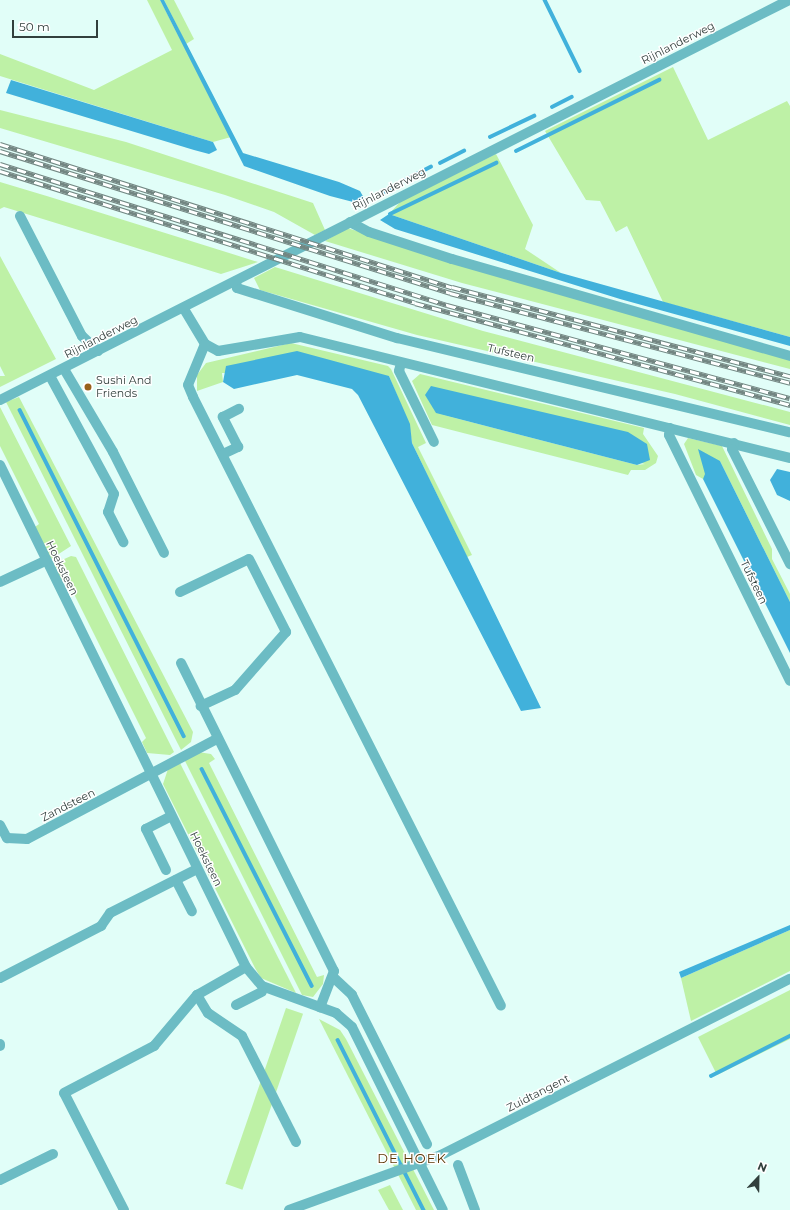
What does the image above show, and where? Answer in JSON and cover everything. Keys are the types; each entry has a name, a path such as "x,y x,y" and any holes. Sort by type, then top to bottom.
{"street":[{"name":"Rijnlanderweg","path":"0,400 184,309 236,280 789,0"},
{"path":"20,216 82,336 98,351"},
{"path":"350,222 369,232 460,262 790,356"},
{"name":"Tufsteen","path":"236,280 237,288 397,338 790,432"},
{"path":"184,309 205,344 218,351 300,337 790,458"},
{"path":"205,344 188,385 501,1006"},
{"path":"401,363 399,371 434,442"},
{"path":"64,369 113,452 164,553"},
{"path":"50,376 114,494 108,512 123,542"},
{"path":"223,454 238,447 223,417 239,409"},
{"name":"Tufsteen","path":"670,428 669,435 790,681"},
{"path":"734,443 732,449 790,564"},
{"name":"Hoeksteen","path":"0,465 45,561 246,967 262,986 336,1013 352,1027 443,1210"},
{"path":"180,592 248,559 286,632 235,690 201,706"},
{"path":"0,582 45,561"},
{"path":"181,663 217,739 334,971 333,977 320,1007"},
{"path":"152,776 168,762 217,739"},
{"name":"Zandsteen","path":"0,825 7,838 27,839 152,776"},
{"path":"166,870 146,829 171,816"},
{"path":"0,978 101,926 110,913 197,869"},
{"path":"176,880 192,911"},
{"path":"124,1210 64,1093 154,1046 198,995 246,967"},
{"path":"333,977 352,995 427,1144"},
{"name":"Zuidtangent","path":"289,1210 441,1155 790,979"},
{"path":"236,1006 262,992"},
{"path":"198,995 208,1014 242,1036 296,1142"},
{"path":"0,1180 53,1154"},
{"path":"458,1165 475,1210"}],"green space":[{"path":"147,0 160,0 231,137 213,142 0,76 0,54 94,90 172,50"},
{"path":"164,0 174,0 194,39 186,44"},
{"path":"673,67 708,140 787,101 790,106 790,337 663,302 627,226 616,232 600,201 586,200 545,131"},
{"path":"0,110 126,142 313,203 325,230 315,235 274,212 225,195 0,128"},
{"path":"496,154 533,225 525,249 561,273 389,214 401,201"},
{"path":"0,182 258,262 221,274 4,207 0,209"},
{"path":"347,228 790,360 790,369 462,283 325,241"},
{"path":"0,256 56,359 0,387 0,376 5,376 0,366"},
{"path":"275,267 483,331 790,412 790,425 675,394 417,335 260,290 254,278"},
{"path":"291,343 388,366 391,369 426,443 418,447 472,555 467,557 412,443 409,424 389,376 222,373 223,382 197,391 197,375 206,363"},
{"path":"420,374 644,428 643,434 658,456 656,463 645,470 631,470 628,475 432,425 412,381","holes":["436,413 645,464 637,465"]},
{"path":"19,397 193,732 191,742 181,750 6,402"},
{"path":"0,407 71,546 51,559 35,527 39,524 0,446"},
{"path":"688,438 722,446 772,549 772,559 790,594 790,602 720,461 703,479 696,475 684,444"},
{"path":"71,556 76,557 174,752 170,755 147,753 142,742 146,738 66,578 61,580 53,564"},
{"path":"198,752 211,754 215,759 209,763 317,977 324,975 323,984 313,997 302,995 184,759"},
{"path":"180,763 296,993 261,978 255,968 163,784 168,769"},
{"path":"790,930 790,971 691,1021 681,978"},
{"path":"790,990 790,1039 717,1075 698,1037"},
{"path":"286,1008 303,1014 242,1190 225,1184"},
{"path":"319,1019 340,1030 346,1039 434,1210 416,1210"},
{"path":"390,1185 403,1210 389,1210 378,1190"}],"water":[{"path":"160,0 164,0 243,153 339,182 360,191 364,198 357,203 330,196 244,166"},
{"path":"11,80 213,142 217,150 209,154 194,150 6,93"},
{"path":"389,214 561,273 790,337 790,346 620,299 395,229 380,220"},
{"path":"297,351 389,376 410,424 412,443 541,708 521,711 358,395 352,389 297,375 234,389 223,382 226,366"},
{"path":"431,386 628,432 647,444 650,460 637,465 436,413 425,395"},
{"path":"698,449 720,461 790,602 790,653 703,479 705,474"},
{"path":"777,469 790,472 790,501 777,495 770,480"},
{"path":"790,925 790,930 681,978 679,972"}],"waterway":[{"path":"545,0 580,71"},
{"path":"516,151 659,80"},
{"path":"552,107 572,97"},
{"path":"490,137 534,116"},
{"path":"440,163 464,151"},
{"path":"390,214 496,163"},
{"path":"405,180 431,167"},
{"path":"379,195 390,189"},
{"path":"20,410 184,736"},
{"path":"202,769 312,986"},
{"path":"711,1076 790,1036"},
{"path":"338,1040 424,1210"}],"railway":[{"path":"0,144 452,287 790,376"},
{"path":"0,151 450,293 790,383"},
{"path":"0,164 447,305 790,398"},
{"path":"0,171 415,303 790,405"}],"place":[{"name":"Sushi And Friends","path":"88,387"}],"district":[{"name":"DE HOEK","path":"412,1158"}]}
